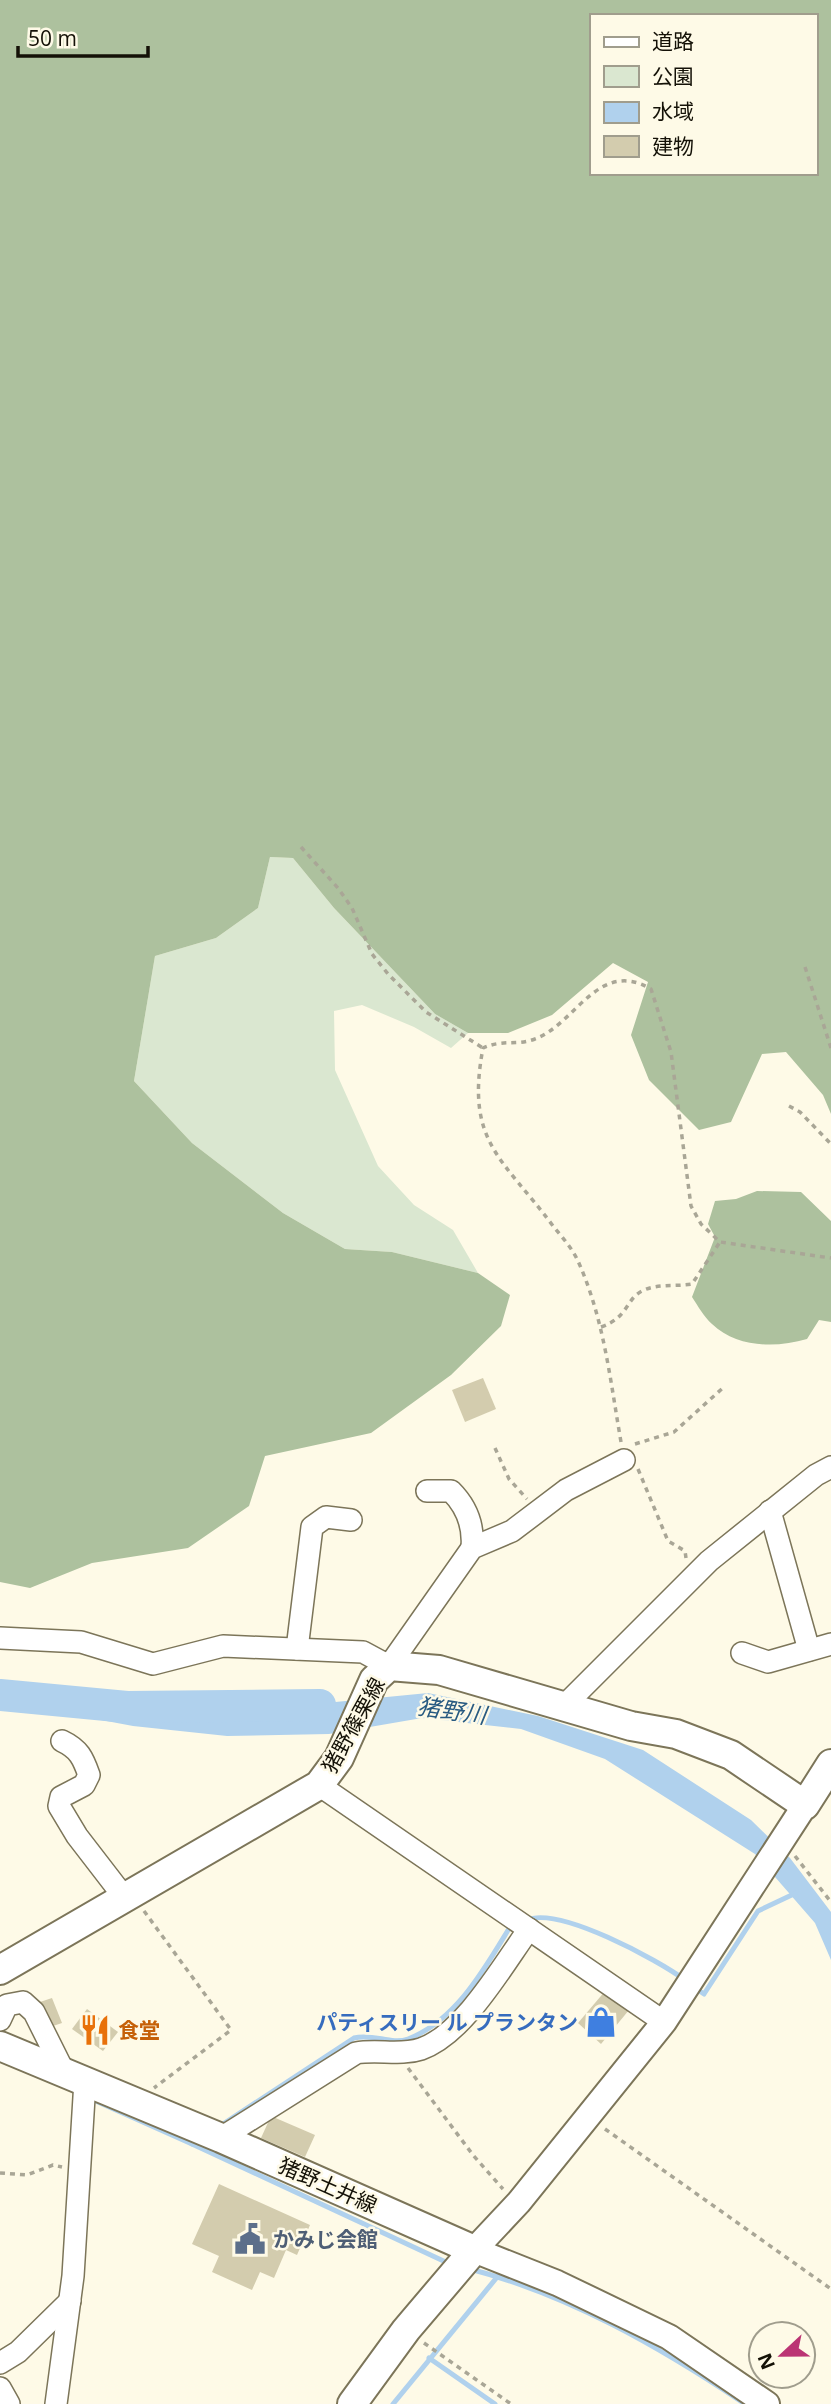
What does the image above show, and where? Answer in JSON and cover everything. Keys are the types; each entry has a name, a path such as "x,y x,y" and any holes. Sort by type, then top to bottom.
{"main road":[{"name":"猪野篠栗線","path":"0,1970 319,1785 339,1758 382,1673 439,1670 631,1726 676,1734 731,1755 805,1805"},
{"path":"805,1805 831,1764"},
{"name":"猪野土井線","path":"1,2042 74,2077 221,2138 474,2250"},
{"path":"352,2404 406,2330 474,2250"}],"street":[{"path":"0,1638 81,1642 153,1664 223,1646 363,1652 382,1673 472,1548 512,1531 566,1490 624,1460"},
{"path":"564,1706 688,1581 770,1511 816,1475 831,1467"},
{"path":"427,1491 451,1491 462,1502 473,1534 472,1548"},
{"path":"770,1511 809,1650"},
{"path":"297,1649 312,1527 326,1517 351,1520"},
{"path":"742,1653 768,1661 831,1644"},
{"path":"62,1741 75,1747 83,1758 89,1775 84,1785 61,1797 59,1806 77,1836 127,1895"},
{"path":"319,1785 664,2022"},
{"path":"767,2404 669,2337 557,2283 474,2250 519,2203 664,2022 805,1805"},
{"path":"221,2138 356,2053 422,2049 470,2010 529,1929"},
{"path":"0,2020 7,2005 23,2002 34,2012 74,2077 78,2171 69,2301 56,2404"},
{"path":"0,2363 18,2352 69,2301"},
{"path":"0,2388 9,2404"}],"path":[{"path":"301,847 352,908 372,954 388,974 426,1012 483,1048"},
{"path":"805,967 831,1048"},
{"path":"483,1048 498,1041 517,1043 538,1038 589,994 611,984 638,981 651,989 671,1052 691,1206 701,1224 720,1242 831,1258"},
{"path":"483,1048 477,1102 489,1143 511,1177 576,1257 598,1309 624,1460 639,1470 668,1541 685,1551 688,1581"},
{"path":"789,1106 800,1112 831,1144"},
{"path":"601,1327 624,1315 639,1292 657,1285 692,1284 720,1242"},
{"path":"624,1460 631,1446 674,1432 725,1386"},
{"path":"495,1448 509,1479 538,1511"},
{"path":"782,1840 831,1902"},
{"path":"127,1895 231,2030 135,2102"},
{"path":"399,2052 402,2060 472,2155 519,2203"},
{"path":"589,2118 831,2289"},
{"path":"0,2173 27,2175 53,2165 78,2171"},
{"path":"406,2330 510,2404"}],"green space":[{"path":"0,0 831,0 831,1114 823,1095 786,1052 762,1054 731,1122 699,1130 649,1080 631,1035 648,982 613,963 552,1015 508,1033 468,1033 435,1014 334,908 293,858 270,857 258,908 216,938 155,956 134,1081 192,1143 283,1213 345,1249 392,1252 478,1273 510,1295 501,1326 451,1375 371,1433 265,1456 249,1506 188,1548 92,1563 30,1588 0,1582"},
{"path":"270,857 293,858 334,908 435,1014 468,1033 451,1048 414,1027 362,1005 334,1011 335,1070 378,1166 414,1205 453,1230 478,1273 392,1252 345,1249 283,1213 192,1143 134,1081 155,956 216,938 258,908"},
{"path":"757,1191 801,1192 831,1221 831,1322 819,1320 807,1339 770,1345 733,1338 709,1321 692,1297 715,1237 708,1224 715,1201 736,1199"}],"water":[{"path":"0,1680 127,1707 284,1707 428,1693 538,1716 643,1750 751,1820 790,1858 831,1912 831,1960 815,1923 755,1854 605,1759 521,1729 422,1718 329,1734 227,1736 133,1726 0,1701"}],"building":[{"path":"483,1378 496,1409 465,1422 452,1390"},
{"path":"606,1990 629,2010 601,2044 578,2023"},
{"path":"52,1998 62,2023 47,2028 37,2003"},
{"name":"食堂","path":"87,2009 118,2032 103,2051 72,2029"},
{"path":"271,2116 315,2135 305,2157 261,2138"},
{"path":"219,2184 310,2225 297,2255 286,2250 274,2278 260,2272 252,2290 212,2272 219,2256 192,2244"}],"waterway":[{"name":"猪野川","path":"0,1695 127,1707 320,1705"},
{"path":"695,1988 704,1994 758,1911 796,1893"},
{"path":"527,1920 542,1918 561,1921 608,1937 685,1980"},
{"path":"220,2126 354,2038 402,2040 425,2031 441,2020 468,1992 510,1927 515,1925"},
{"path":"89,2098 192,2144 200,2139"},
{"path":"192,2144 450,2264"},
{"path":"470,2269 543,2293 613,2325 745,2404"},
{"path":"393,2404 498,2276"},
{"path":"429,2358 495,2404"}],"place":[{"name":"パティスリー ル プランタン","path":"601,2022"},
{"name":"食堂","path":"95,2030"},
{"name":"かみじ会館","path":"250,2239"}]}
